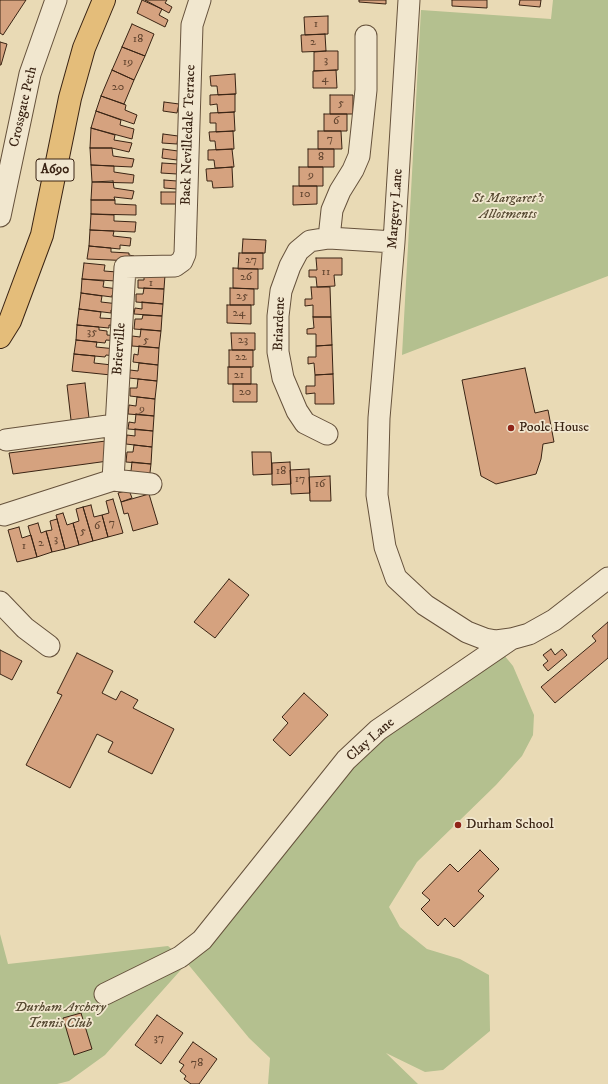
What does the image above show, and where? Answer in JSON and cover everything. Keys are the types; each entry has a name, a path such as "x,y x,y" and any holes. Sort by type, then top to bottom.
{"highway":[{"name":"A690","path":"0,337 10,321 42,235 70,98 84,48 104,0"}],"street":[{"name":"Crossgate Peth","path":"0,216 30,74 56,0"},
{"name":"Back Nevilledale Terrace","path":"175,266 182,261 185,254 192,25 200,0"},
{"name":"Margery Lane","path":"409,0 394,242 379,418 377,495 385,547 396,578 425,604 467,632 485,639 496,641 510,639"},
{"path":"329,238 332,210 340,191 354,170 359,156 366,90 366,36"},
{"name":"Briardene","path":"327,434 316,430 306,423 297,411 284,378 278,352 278,316 281,291 290,266 298,250 310,241 329,238 394,242"},
{"name":"Brierville","path":"113,480 125,267 175,266"},
{"path":"6,440 115,425"},
{"path":"4,515 113,480 151,484"},
{"path":"510,639 530,634 554,620 608,578"},
{"path":"0,602 25,628 49,646"},
{"name":"Clay Lane","path":"105,994 180,957 202,940 346,760 378,730 510,639"}],"green space":[{"name":"St Margaret's Allotments","path":"553,0 608,0 608,276 402,355 421,10 551,19"},
{"name":"Durham Archery Tennis Club","path":"504,655 513,666 534,715 533,735 522,756 496,785 417,862 389,907 400,927 427,949 460,959 489,975 490,1031 443,1070 425,1072 386,1053 418,1084 268,1084 270,1058 249,1038 187,963 105,1055 69,1081 57,1084 0,1084 0,934 8,964 168,946 187,962 351,764 408,719"}],"building":[{"path":"0,0 26,0 3,35 0,33"},
{"path":"142,0 162,9 159,15 168,20 165,27 137,13"},
{"path":"145,0 167,0 165,3 172,7 169,13"},
{"path":"359,0 386,0 386,4 359,2"},
{"path":"452,0 487,0 487,8 452,6"},
{"path":"520,0 541,0 540,7 519,5"},
{"path":"328,16 328,34 305,35 304,17"},
{"path":"132,24 154,34 145,56 122,47"},
{"path":"325,34 326,51 302,52 301,35"},
{"path":"0,42 7,44 1,65 0,65"},
{"path":"122,47 145,56 134,80 112,70"},
{"path":"338,51 338,70 314,71 314,52"},
{"path":"112,70 134,80 124,104 101,96"},
{"path":"336,70 337,88 313,88 313,71"},
{"path":"235,74 236,94 218,95 217,86 211,86 210,76"},
{"path":"235,94 235,112 218,113 217,104 210,105 210,95"},
{"path":"330,95 353,95 353,114 330,114"},
{"path":"101,96 126,105 125,110 137,115 134,124 96,111"},
{"path":"164,102 179,104 177,113 163,111"},
{"path":"96,111 121,120 120,125 134,129 132,139 91,128"},
{"path":"234,112 235,131 216,132 216,123 210,123 210,113"},
{"path":"324,114 347,114 347,131 324,131"},
{"path":"91,128 115,135 114,140 132,143 129,152 112,148 90,148"},
{"path":"233,131 234,149 216,150 215,141 210,141 209,132"},
{"path":"318,131 341,131 342,149 318,149"},
{"path":"163,134 178,136 177,144 162,143"},
{"path":"90,148 112,148 113,156 134,159 132,167 91,165"},
{"path":"163,149 178,151 177,160 162,158"},
{"path":"232,149 234,167 215,168 214,160 208,160 208,150"},
{"path":"308,149 334,149 334,167 308,167"},
{"path":"162,163 178,164 177,174 161,173"},
{"path":"91,165 114,166 114,172 134,175 133,183 92,182"},
{"path":"232,167 233,187 213,188 212,181 207,181 206,169"},
{"path":"299,167 323,167 323,186 299,186"},
{"path":"164,180 177,181 177,189 164,188"},
{"path":"113,181 114,188 134,191 132,199 114,197 115,200 91,200 92,182"},
{"path":"293,186 317,186 317,204 293,205"},
{"path":"161,192 177,192 177,204 161,204"},
{"path":"91,200 115,200 115,204 136,205 136,215 91,214"},
{"path":"91,214 114,215 114,221 136,222 135,232 90,230"},
{"path":"90,230 114,231 113,236 131,238 130,246 120,245 120,249 89,246"},
{"path":"243,239 266,240 265,253 242,253"},
{"path":"89,246 111,248 111,252 129,253 129,255 134,256 134,261 87,259"},
{"path":"239,253 263,253 263,269 238,269"},
{"path":"316,258 342,258 342,275 334,275 335,286 317,287 316,277 309,277 309,270 317,270"},
{"path":"84,263 105,265 104,271 117,272 116,281 82,279"},
{"path":"233,268 258,269 258,289 233,288"},
{"path":"144,273 165,275 164,289 138,288 138,280 144,280"},
{"path":"82,279 104,281 103,287 118,289 118,295 112,295 112,297 81,293"},
{"path":"311,287 330,287 331,317 313,317 313,305 305,306 305,299 312,299"},
{"path":"144,288 164,289 163,304 136,302 136,294 143,294"},
{"path":"230,288 254,289 254,305 230,305"},
{"path":"81,293 102,296 101,302 119,304 118,311 111,310 111,313 79,309"},
{"path":"142,302 163,304 162,316 134,314 135,308 142,309"},
{"path":"227,305 251,305 251,324 227,323"},
{"path":"79,309 101,312 100,318 118,319 118,326 109,325 109,328 77,325"},
{"path":"143,315 162,316 161,331 134,329 135,319 142,319"},
{"path":"313,317 331,317 332,345 316,346 316,334 307,334 307,329 314,328"},
{"path":"77,325 99,327 99,330 107,331 107,335 118,336 118,341 106,340 105,343 76,340"},
{"path":"141,329 161,331 159,348 132,346 132,336 140,337"},
{"path":"231,333 255,333 255,350 232,350"},
{"path":"76,340 97,342 96,347 116,349 115,356 106,355 105,357 74,354"},
{"path":"332,345 333,374 315,375 314,363 308,364 308,357 316,357 316,346"},
{"path":"139,346 159,348 158,365 133,362 134,354 138,355"},
{"path":"229,350 253,350 253,367 229,367"},
{"path":"74,354 95,356 94,363 112,365 111,375 72,371"},
{"path":"139,363 158,365 157,381 129,378 130,370 138,371"},
{"path":"228,367 251,367 251,384 228,384"},
{"name":"Poole House","path":"525,368 535,413 548,410 554,442 543,444 541,459 536,474 496,484 481,476 462,380"},
{"path":"333,374 334,404 315,404 315,393 306,394 306,386 315,386 315,375"},
{"path":"138,379 157,381 155,399 130,396 130,388 137,388"},
{"path":"85,383 89,418 71,420 67,385"},
{"path":"233,384 257,384 257,402 233,402"},
{"path":"137,397 155,399 154,416 128,414 129,405 136,406"},
{"path":"136,414 154,416 153,431 128,429 129,422 135,423"},
{"path":"135,429 153,431 152,447 126,444 127,435 135,436"},
{"path":"106,441 108,461 13,474 9,453"},
{"path":"134,445 152,447 151,464 126,462 127,452 133,452"},
{"path":"252,452 271,452 272,474 253,475"},
{"path":"132,462 151,464 149,481 121,470 131,471"},
{"path":"290,462 291,484 272,485 272,463"},
{"path":"309,469 310,493 291,494 290,470"},
{"path":"330,476 331,501 310,501 309,477"},
{"path":"129,490 132,498 121,502 118,493"},
{"path":"149,494 158,524 133,531 128,513 124,514 121,502"},
{"path":"113,499 123,533 108,537 102,515 109,513 106,501"},
{"path":"91,505 94,517 102,515 108,537 93,541 83,507"},
{"path":"83,507 93,541 79,545 73,523 79,521 76,509"},
{"path":"63,513 67,525 73,523 79,545 65,549 56,515"},
{"path":"57,519 65,549 52,552 46,531 52,530 50,521"},
{"path":"38,523 41,533 46,531 52,552 37,557 28,526"},
{"path":"19,527 22,538 31,535 37,557 17,562 8,530"},
{"path":"229,579 249,595 215,638 194,622"},
{"path":"608,622 608,658 555,703 541,687 596,641 592,636"},
{"path":"551,649 555,655 562,649 567,655 548,671 543,665 548,661 543,655"},
{"path":"0,650 22,661 12,680 0,674"},
{"path":"77,653 113,671 102,693 116,700 121,691 138,700 133,708 174,729 152,774 108,752 113,742 97,734 70,788 26,765 62,695 57,693"},
{"path":"304,693 328,715 290,756 273,740 288,723 282,717"},
{"path":"480,850 499,869 478,891 484,896 454,927 445,918 438,926 421,909 430,900 422,893 450,864 458,872"},
{"path":"81,1013 92,1049 74,1055 63,1018"},
{"path":"157,1015 183,1033 161,1064 135,1045"},
{"path":"193,1042 217,1059 199,1084 191,1084 184,1079 186,1076 180,1071 184,1065 179,1062"}],"place":[{"name":"Poole House","path":"511,428"},
{"name":"Durham School","path":"458,825"}]}
